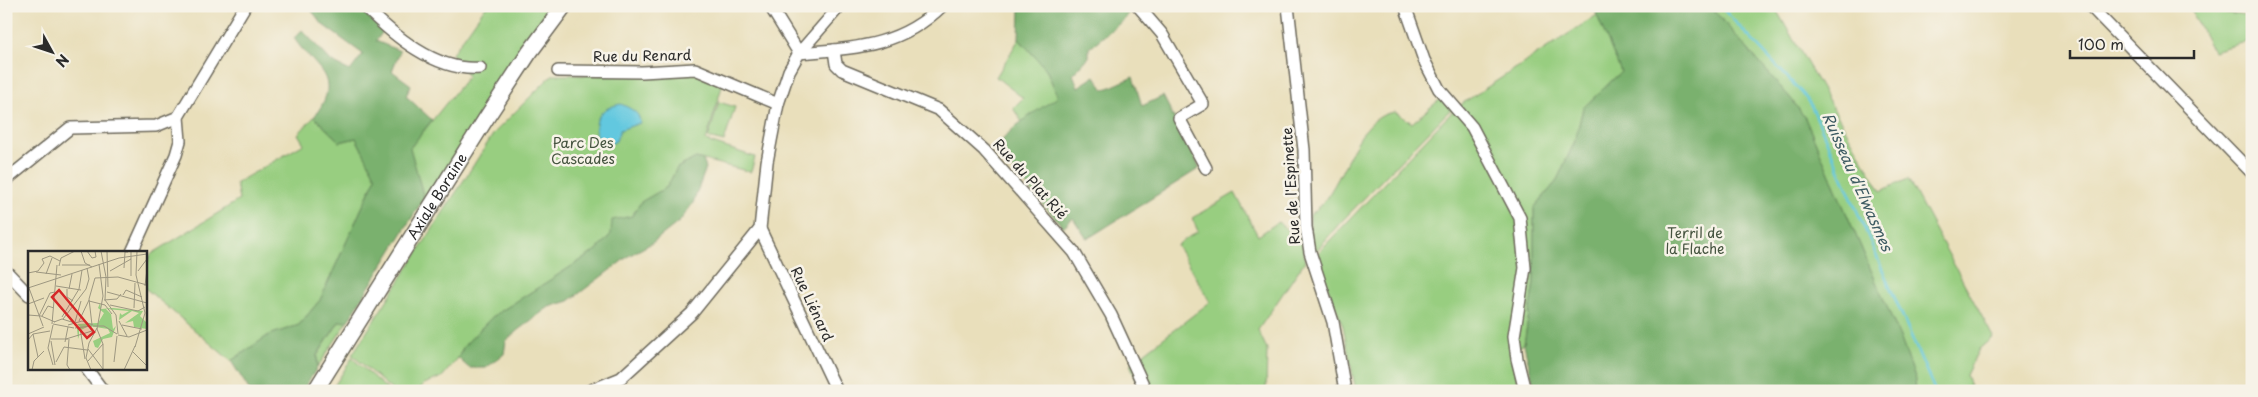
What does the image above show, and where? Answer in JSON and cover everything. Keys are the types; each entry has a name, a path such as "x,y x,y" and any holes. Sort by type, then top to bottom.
{"main road":[{"name":"Axiale Boraine","path":"315,391 487,117 564,6"}],"street":[{"path":"6,180 70,128 156,126 178,117 245,6"},
{"path":"364,6 392,32 433,58 465,69 480,68"},
{"path":"770,6 799,53"},
{"path":"589,391 621,378 692,313 760,229 767,162 778,104 789,71 799,53 840,6"},
{"path":"799,53 834,50 896,38 922,24 942,6"},
{"path":"1138,6 1162,34 1203,104 1180,118 1206,168"},
{"name":"Rue de l'Espinette","path":"1288,6 1304,150 1306,227 1310,252 1333,322 1345,391"},
{"path":"1405,6 1418,46 1439,88 1472,127 1520,218 1525,268 1514,336 1525,391"},
{"path":"2090,6 2252,173"},
{"name":"Rue du Plat Rié","path":"834,50 838,67 930,105 947,116 984,150 1017,185 1074,252 1111,315 1146,391"},
{"name":"Rue du Renard","path":"558,71 642,72 695,69 778,104"},
{"path":"132,251 176,154 181,131 178,117"},
{"name":"Rue Liénard","path":"760,229 837,391"},
{"path":"6,271 28,295"},
{"path":"87,370 103,391"}],"green space":[{"path":"308,6 358,6 384,30 376,41 400,51 392,71 411,85 406,96 432,120 410,148 424,198 348,321 339,322 317,355 317,368 302,391 250,391 231,361 269,335 299,325 320,300 376,177 356,138 340,142 314,117 323,103 327,92 327,82 317,66 294,38 302,30 332,62 350,71 363,54 323,25"},
{"path":"486,6 559,6 532,35 529,46 427,201 424,198 410,148 468,76 452,54"},
{"path":"1022,6 1132,6 1126,18 1089,48 1089,57 1073,74 1078,87 1095,76 1104,90 1133,77 1142,106 1163,96 1200,168 1087,239 1073,218 1063,227 997,152 1000,144 1013,129 1058,97 1046,69 1019,39 1020,8"},
{"name":"Terril de la Flache","path":"1593,6 1710,6 1792,100 1805,118 1900,337 1916,380 1914,391 1535,391 1524,344 1534,283 1534,208 1556,182 1575,141 1583,108 1621,72"},
{"path":"1710,6 1774,6 1881,191 1908,179 1993,337 1979,349 1966,375 1972,391 1914,391 1916,380 1900,337 1805,118 1792,100"},
{"path":"2189,7 2252,17 2252,40 2213,51"},
{"path":"1597,15 1621,72 1583,108 1575,141 1556,182 1534,208 1534,283 1524,344 1511,352 1520,391 1356,391 1343,326 1315,256 1448,116 1463,103"},
{"path":"1019,39 1046,69 1058,97 1022,122 1013,108 1023,98 996,77"},
{"name":"Parc Des Cascades","path":"694,71 723,83 706,141 755,157 751,172 696,158 677,168 667,187 641,202 632,216 611,234 597,250 492,317 464,346 458,358 442,377 424,384 418,391 393,391 352,355 494,133 552,75 643,75"},
{"path":"1445,95 1456,108 1448,112 1339,224 1317,250 1310,252 1310,215 1321,205 1330,192 1354,148 1370,124 1383,115 1395,112 1412,123"},
{"path":"719,102 735,107 724,142 708,138"},
{"path":"314,117 340,142 356,138 376,177 320,300 299,325 269,335 231,361 146,289 146,266 150,255 239,200 236,183 304,144 298,134"},
{"path":"696,158 703,160 706,168 693,203 680,221 652,243 630,255 569,301 549,307 518,330 506,341 504,354 486,368 469,368 458,358 464,346 492,317 597,250 611,234 612,220 632,216 641,202 667,187 677,168"},
{"path":"1235,193 1258,236 1278,222 1291,233 1300,230 1305,261 1258,330 1267,349 1266,391 1141,391 1130,364 1210,302 1177,245 1198,231 1192,218"},
{"path":"348,321 317,368 317,356 339,322"},
{"path":"352,358 389,391 331,391"}],"water":[{"path":"621,104 637,113 640,123 620,130 616,141 609,145 599,142 596,127 599,116 607,109"}],"waterway":[{"name":"Ruisseau d'Elwasmes","path":"1720,6 1803,94 1812,107 1935,391"}]}
